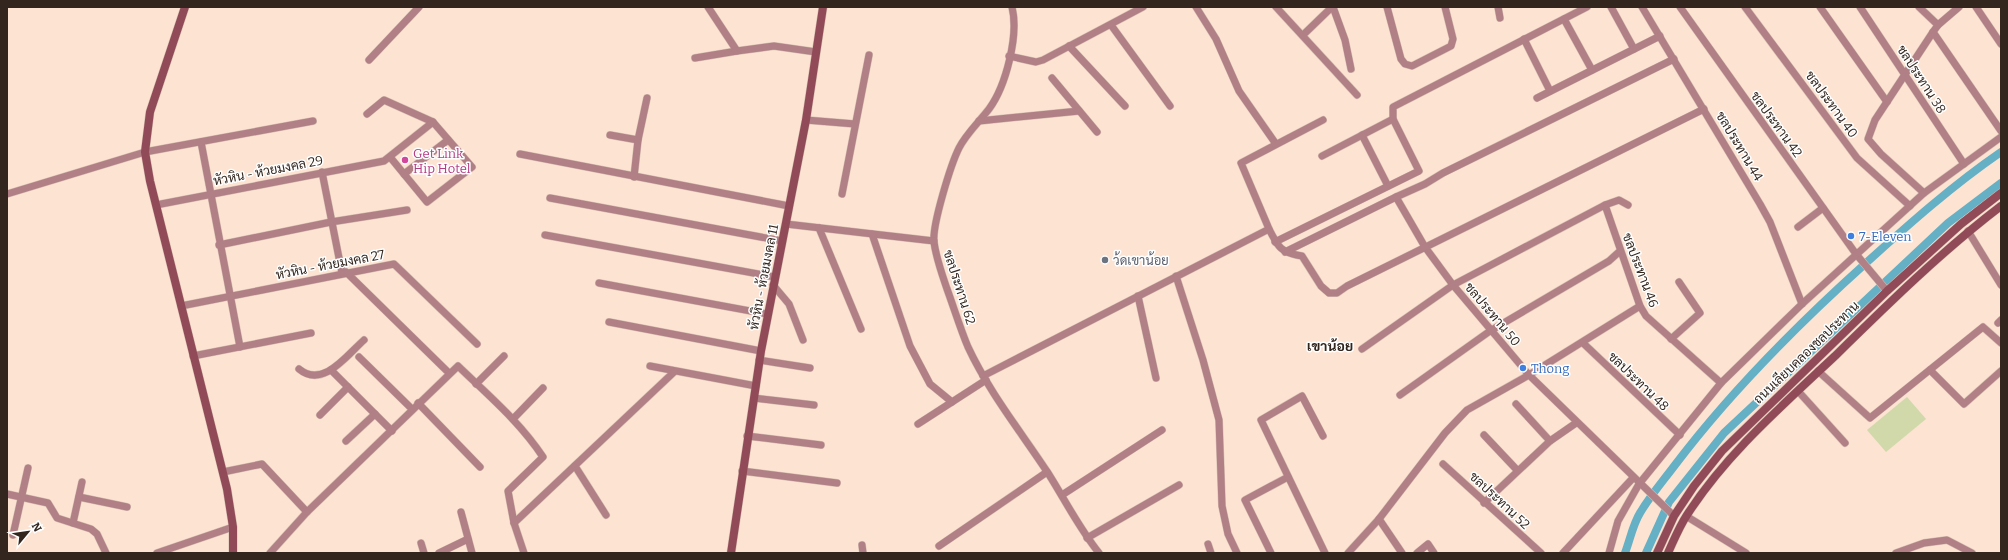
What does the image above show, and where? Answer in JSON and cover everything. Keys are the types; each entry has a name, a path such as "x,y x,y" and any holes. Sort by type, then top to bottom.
{"street":[{"path":"185,7 150,112 145,152 156,205 223,472 233,527 233,553"},
{"path":"369,60 419,7"},
{"path":"708,7 737,51"},
{"name":"หัวหิน - ห้วยมงคล 11","path":"731,553 759,360 806,120 823,7"},
{"name":"ชลประทาน 62","path":"1012,7 1014,32 1004,78 997,95 960,146 952,165 939,213 934,241 956,316 968,347 984,378 1062,495 1087,538 1099,553"},
{"path":"1009,56 1036,62 1143,7"},
{"path":"1196,7 1216,39 1238,91 1276,144"},
{"path":"1276,7 1357,95"},
{"path":"1303,35 1332,7 1345,40 1351,69"},
{"path":"1387,7 1401,58 1405,64 1412,66 1451,46 1453,39 1445,7"},
{"path":"1498,7 1500,18"},
{"path":"1275,242 1419,171 1393,119 1393,107 1587,7"},
{"path":"1611,7 1634,49"},
{"name":"ชลประทาน 44","path":"1642,7 1704,108 1770,222 1802,304"},
{"name":"ชลประทาน 42","path":"1680,7 1856,254 1888,290"},
{"name":"ชลประทาน 40","path":"1745,7 1857,158 1910,206"},
{"path":"1821,7 1887,102"},
{"name":"ชลประทาน 38","path":"1860,7 1964,164"},
{"path":"1919,7 1938,25"},
{"path":"1924,193 1881,154 1868,139 1875,120 1932,32 1959,7"},
{"path":"1976,7 2001,44"},
{"path":"1564,19 1592,70"},
{"path":"1111,24 1170,106"},
{"path":"1932,32 2001,131"},
{"path":"1537,98 1660,36"},
{"path":"1524,39 1550,91"},
{"path":"696,58 774,46 816,52"},
{"path":"1069,46 1125,106"},
{"path":"842,194 869,55"},
{"path":"1285,252 1396,196 1425,184 1443,173 1674,59"},
{"path":"1052,78 1097,132"},
{"path":"634,178 638,140 647,98"},
{"path":"367,114 384,100 434,122 472,167 426,202 404,174 387,159 434,122"},
{"path":"1323,120 1241,163 1269,229 1279,248 1285,252 1302,256 1321,286 1329,293 1333,294 1704,108"},
{"path":"979,121 1079,111"},
{"path":"1322,156 1393,119"},
{"path":"806,120 855,124"},
{"path":"7,194 145,152 313,121"},
{"path":"610,135 638,140"},
{"path":"1362,135 1388,186"},
{"path":"1609,553 1618,522 1639,484 1680,436 1721,383 1802,304 1924,193 2001,138"},
{"path":"404,174 448,140"},
{"path":"201,142 209,194 240,348"},
{"path":"520,154 634,178 789,206"},
{"name":"หัวหิน - ห้วยมงคล 29","path":"156,205 387,159"},
{"path":"322,172 331,222 344,273 449,373"},
{"name":"ถนนเลียบคลองชลประทาน","path":"1657,553 1674,516 1694,486 1722,451 1888,290 1961,224 2001,193"},
{"name":"ชลประทาน 50","path":"1396,196 1425,247 1453,285 1529,376 1639,484 1674,516"},
{"path":"550,198 782,241"},
{"path":"1362,349 1453,285 1605,205 1618,200 1628,205"},
{"name":"ชลประทาน 46","path":"1605,205 1640,306 1646,316 1721,383"},
{"name":"ถนนเลียบคลองชลประทาน","path":"1668,553 1686,516 1703,492 1750,437 1894,298 1968,231 2001,206"},
{"path":"1798,227 1823,208"},
{"path":"219,245 331,222 407,210"},
{"path":"786,224 934,241"},
{"path":"819,228 861,329"},
{"path":"918,424 952,402 984,378 1176,276 1269,229"},
{"path":"1968,231 2001,285"},
{"path":"872,234 910,346 930,384 952,402"},
{"path":"545,235 774,281 789,304 803,340"},
{"path":"1400,395 1490,331 1609,261 1620,251"},
{"name":"หัวหิน - ห้วยมงคล 27","path":"181,306 230,295 394,264 477,344"},
{"path":"1176,276 1203,360 1219,420 1222,506 1228,534 1237,553"},
{"path":"1671,338 1700,313 1679,282"},
{"path":"599,283 767,314"},
{"path":"1888,290 1894,298"},
{"path":"1138,296 1156,378"},
{"path":"1348,553 1379,519 1445,433 1467,410 1529,376 1640,306"},
{"path":"609,322 761,351"},
{"path":"1818,371 1870,418 1983,327 2001,343"},
{"path":"193,356 240,348 311,332"},
{"path":"299,369 314,377 331,370 364,340"},
{"name":"ชลประทาน 48","path":"1583,343 1680,436"},
{"path":"476,384 504,356"},
{"path":"359,357 415,406 480,467"},
{"path":"759,360 810,368"},
{"path":"270,553 307,512 392,431 449,373 458,366 513,419 530,437 544,457 508,491 514,522 524,553"},
{"path":"650,366 674,372 756,386"},
{"path":"331,370 392,431"},
{"path":"1930,370 1964,404 2001,371"},
{"path":"514,522 674,372"},
{"path":"320,415 348,387"},
{"path":"513,419 543,388"},
{"path":"1798,391 1845,443"},
{"path":"1323,436 1302,396 1261,420 1325,553"},
{"path":"754,398 814,405"},
{"path":"1516,404 1550,441"},
{"path":"346,441 375,414"},
{"path":"1484,503 1517,470 1550,441 1576,423"},
{"path":"1062,495 1162,430"},
{"path":"1484,435 1517,470"},
{"path":"747,436 822,445"},
{"path":"223,472 262,464 307,512"},
{"name":"ชลประทาน 52","path":"1443,464 1484,503 1541,553"},
{"path":"575,466 606,515"},
{"path":"12,534 28,468"},
{"path":"742,471 837,483"},
{"path":"939,546 1047,472"},
{"path":"1271,553 1245,500 1288,477"},
{"path":"1563,553 1633,478"},
{"path":"74,523 82,482"},
{"path":"1087,538 1178,485"},
{"path":"7,494 48,503 57,518 74,523 97,534 106,553"},
{"path":"79,497 127,507"},
{"path":"461,512 472,553"},
{"path":"1686,516 1746,553"},
{"path":"1379,519 1402,553"},
{"path":"157,553 233,527"},
{"path":"439,553 468,539"},
{"path":"1896,553 1924,543 1947,540 1972,553"},
{"path":"421,543 424,553"},
{"path":"1208,544 1211,553"},
{"path":"1417,553 1428,544 1434,553"},
{"path":"862,545 863,553"}],"green space":[{"path":"1907,397 1926,419 1886,452 1867,430"}],"waterway":[{"path":"1625,553 1633,527 1652,495 1696,438 1742,385 1840,286 1932,205 2001,152"},
{"path":"1646,553 1669,502 1724,433 1948,223 2001,183"}],"place":[{"name":"Get Link Hip Hotel","path":"405,160"},
{"name":"7-Eleven","path":"1851,236"},
{"name":"ว้ดเขาน้อย","path":"1105,260"},
{"name":"Thong","path":"1523,368"}],"district":[{"name":"เขาน้อย","path":"1330,346"}]}
